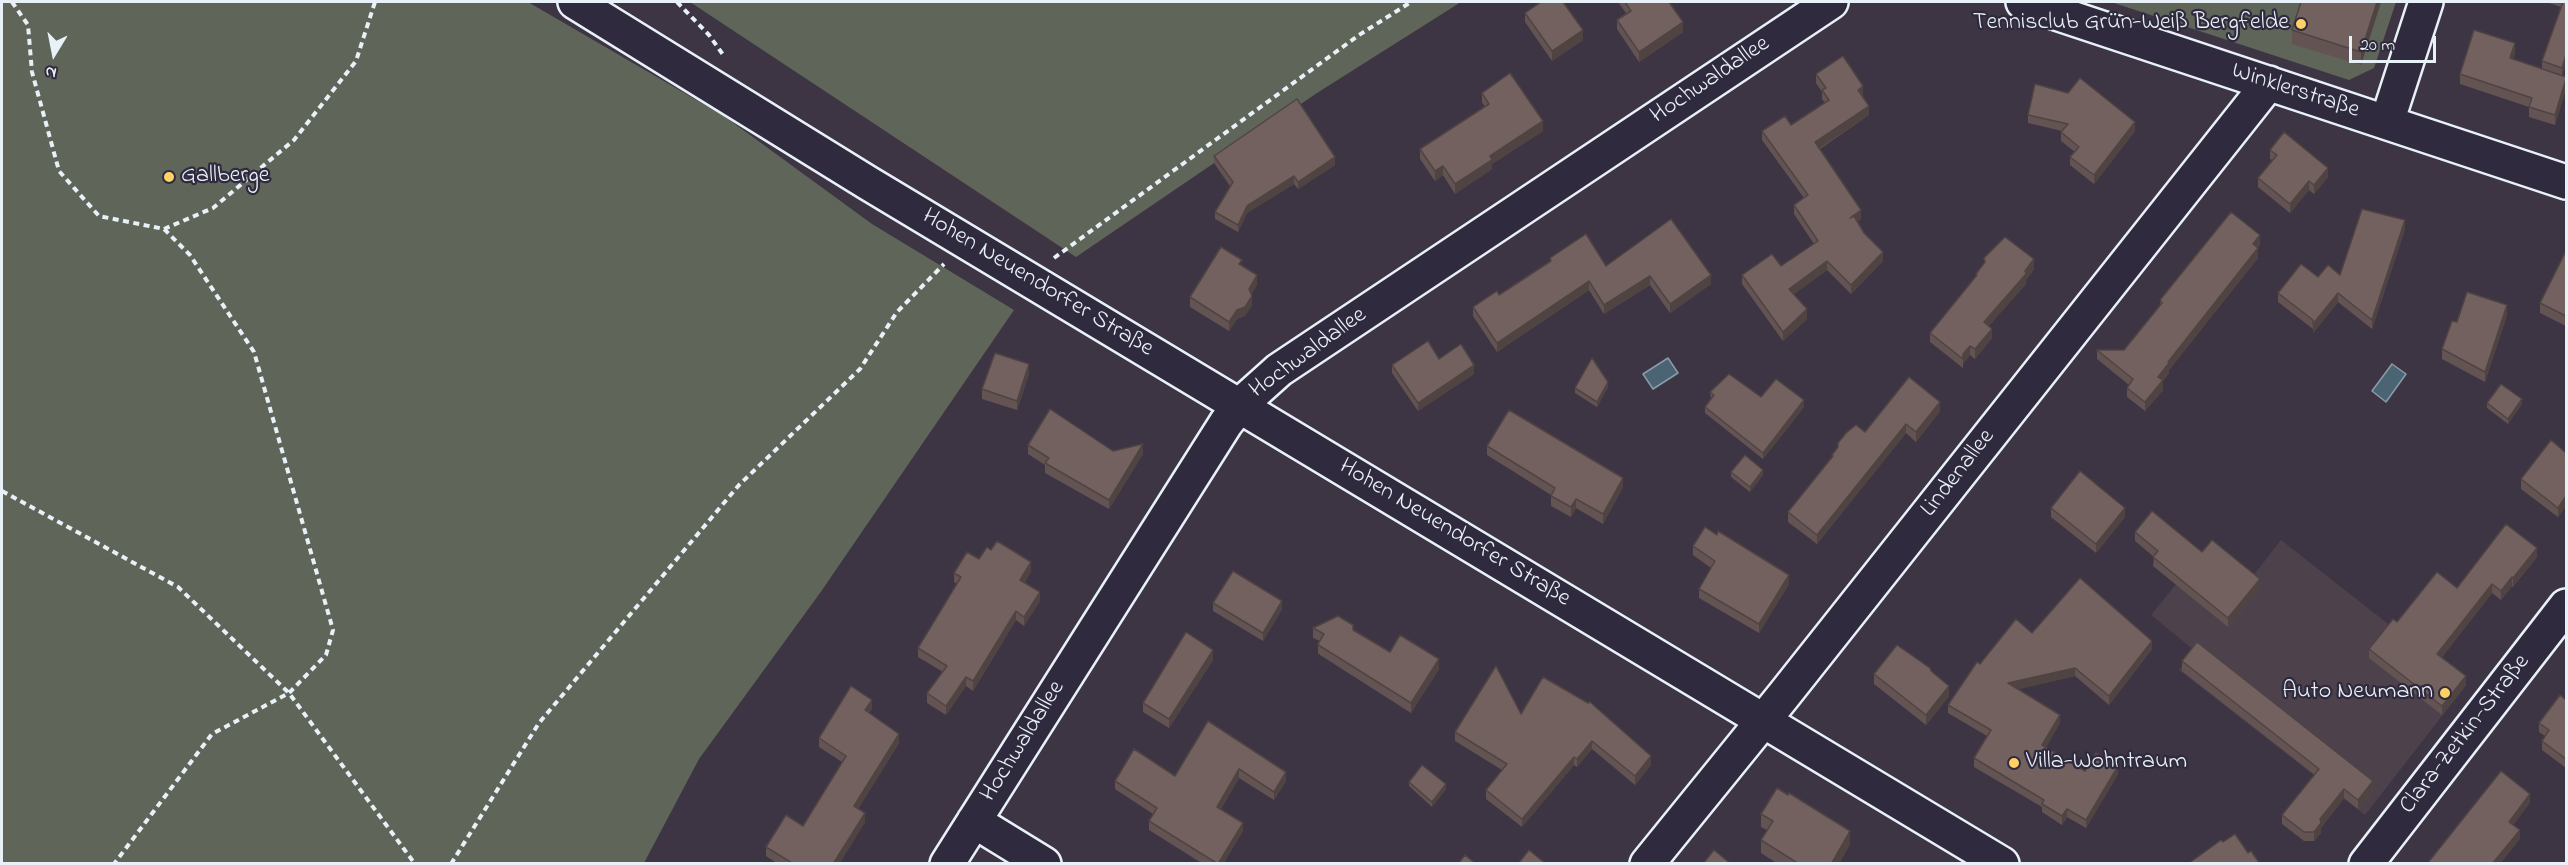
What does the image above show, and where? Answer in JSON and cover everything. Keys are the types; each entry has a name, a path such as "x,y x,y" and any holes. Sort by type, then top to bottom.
{"street":[{"name":"Hohen Neuendorfer Straße","path":"575,2 906,206 2002,864"},
{"name":"Hochwaldallee","path":"947,864 1221,431 1240,405 1279,370 1831,2"},
{"name":"Winklerstraße","path":"2023,2 2566,182"},
{"path":"2387,122 2426,2"},
{"name":"Lindenallee","path":"1647,864 1764,720 2269,83"},
{"name":"Clara-Zetkin-Straße","path":"2366,864 2564,612"},
{"path":"974,821 1044,864"}],"path":[{"path":"12,2 28,25 32,72 59,171 99,216 164,229 190,255 254,352 333,630 326,655 289,693 212,734 114,864"},
{"path":"164,229 213,208 294,140 356,61 375,2"},
{"path":"677,2 709,35 727,59 727,94"},
{"path":"1027,279 1130,201 1350,42 1410,2"},
{"path":"451,864 539,723 731,495 860,369 897,312 943,264 973,246"},
{"path":"2,491 178,587 289,693 415,864"}],"shaded area":[{"path":"2281,540 2466,685 2365,815 2179,670 2194,650 2151,615 2198,557 2241,591"}],"green space":[{"path":"2,2 528,2 724,116 872,224 1014,310 820,593 699,759 644,863 2,863"},
{"path":"690,2 1461,2 1317,93 1076,257"},
{"name":"Tennisclub Grün-Weiß Bergfelde","path":"2111,2 2396,2 2374,68 2349,80"}],"water":[{"path":"1668,358 1678,373 1653,389 1643,374"},
{"path":"2392,364 2406,374 2386,402 2372,391"}],"building":[{"path":"1541,2 1563,2 1583,30 1552,51 1525,13"},
{"path":"1625,2 1669,2 1683,22 1639,52 1617,20 1631,11"},
{"path":"2301,2 2377,2 2361,52 2292,30"},
{"path":"2563,2 2566,2 2566,55 2562,68 2542,61"},
{"path":"2474,30 2515,43 2510,58 2566,77 2555,115 2529,107 2532,98 2460,74"},
{"path":"1843,56 1863,86 1858,90 1869,106 1815,142 1861,210 1850,218 1854,216 1864,233 1883,252 1851,285 1827,261 1789,289 1807,309 1783,332 1742,275 1772,254 1781,266 1818,241 1794,205 1808,195 1762,131 1785,116 1791,125 1829,100 1822,90 1826,88 1816,74"},
{"path":"1510,73 1543,121 1490,156 1492,160 1455,184 1443,166 1435,171 1420,149 1489,104 1482,93"},
{"path":"2080,78 2135,122 2094,175 2070,157 2079,147 2061,132 2068,124 2028,115 2035,84 2068,93"},
{"path":"1297,99 1335,157 1298,182 1294,176 1247,206 1238,225 1215,212 1233,182 1214,156"},
{"path":"2284,132 2328,168 2314,185 2309,181 2290,204 2258,178 2277,155 2270,150"},
{"path":"2362,209 2405,220 2372,320 2338,293 2313,324 2313,320 2278,293 2301,264 2318,277 2328,265 2340,275"},
{"path":"2231,212 2260,235 2253,244 2258,248 2168,362 2158,377 2163,380 2145,402 2127,388 2133,379 2097,350 2124,350 2162,303 2160,300"},
{"path":"1671,219 1711,275 1670,304 1650,276 1604,305 1589,281 1497,343 1473,307 1497,291 1499,295 1551,261 1550,258 1586,234 1606,266"},
{"path":"2005,237 2034,259 2025,271 2026,274 1984,322 1992,329 1975,349 1970,346 1963,354 1963,359 1930,333 1977,275 1985,262 1984,258"},
{"path":"1221,247 1242,260 1239,264 1257,275 1249,289 1252,296 1245,307 1237,310 1229,322 1190,297"},
{"path":"2566,251 2566,316 2540,303"},
{"path":"2467,292 2507,305 2485,372 2442,349 2452,321 2457,322"},
{"path":"1428,341 1439,359 1461,344 1474,365 1418,403 1392,365"},
{"path":"995,353 1029,364 1017,401 982,389"},
{"path":"1592,358 1608,382 1597,402 1575,388"},
{"path":"1729,374 1761,397 1776,379 1804,400 1763,453 1705,407 1714,395 1710,392"},
{"path":"1909,377 1940,402 1916,432 1906,424 1817,535 1788,512 1833,456 1838,443 1846,433 1856,425 1865,432"},
{"path":"2501,384 2522,399 2508,419 2487,403"},
{"path":"1050,409 1113,451 1143,444 1109,500 1045,463 1049,458 1028,445"},
{"path":"1509,410 1623,478 1603,514 1576,499 1571,507 1551,496 1555,488 1487,446"},
{"path":"2551,440 2566,453 2566,496 2558,508 2521,479"},
{"path":"1745,455 1763,470 1750,487 1731,472"},
{"path":"2080,471 2125,508 2096,544 2051,508"},
{"path":"2152,511 2202,552 2212,540 2260,579 2228,618 2153,557 2158,551 2135,532"},
{"path":"2506,524 2537,548 2501,591 2492,584 2437,654 2466,676 2442,706 2369,649 2393,619 2397,622 2437,572 2457,588"},
{"path":"1705,527 1717,535 1718,531 1789,575 1759,624 1699,589 1715,561 1693,546"},
{"path":"997,541 1031,562 1020,580 1040,592 1024,617 1016,611 973,681 966,677 946,706 927,693 947,666 918,648 961,577 954,573 967,552 979,559 987,547 991,550"},
{"path":"1233,571 1282,601 1263,633 1213,603"},
{"path":"2080,578 2152,641 2109,696 2075,668 2008,683 2060,715 2042,745 2085,771 2096,753 2118,766 2086,820 2067,809 2062,816 2042,804 2044,800 1974,758 1991,730 1948,705 1977,662 1980,664 2016,619 2032,633"},
{"path":"1338,616 1353,625 1353,630 1390,652 1400,635 1439,659 1411,703 1318,644 1324,634 1313,628"},
{"path":"1186,632 1213,650 1169,719 1143,703"},
{"path":"2197,642 2373,781 2358,800 2344,789 2320,819 2321,823 2314,832 2304,832 2282,815 2319,769 2182,661"},
{"path":"1897,645 1930,668 1949,686 1926,715 1874,674"},
{"path":"1496,666 1521,714 1543,677 1588,703 1590,702 1651,756 1635,776 1592,741 1577,759 1574,757 1522,819 1486,790 1507,764 1455,732"},
{"path":"851,686 872,700 865,710 899,734 854,806 865,813 833,864 791,864 766,847 786,815 803,826 846,756 819,738"},
{"path":"2560,695 2566,700 2566,759 2542,741 2549,730 2539,723"},
{"path":"1208,721 1286,772 1274,792 1239,769 1217,807 1243,823 1218,864 1149,821 1157,808 1115,781 1134,749 1175,776"},
{"path":"1422,765 1446,784 1432,802 1409,782"},
{"path":"2501,771 2530,794 2509,822 2520,830 2492,864 2427,864"},
{"path":"1777,788 1850,831 1831,864 1799,864 1761,840 1773,821 1761,814"},
{"path":"2235,834 2248,853 2251,851 2260,864 2188,864 2221,840 2223,842"},
{"path":"1529,850 1546,864 1518,864"},
{"path":"1714,850 1731,864 1703,864"},
{"path":"1465,855 1476,864 1458,864"}],"place":[{"name":"Tennisclub Grün-Weiß Bergfelde","path":"2301,24"},
{"name":"Gallberge","path":"169,177"},
{"name":"Auto Neumann","path":"2445,693"},
{"name":"Villa-Wohntraum","path":"2014,763"}]}
